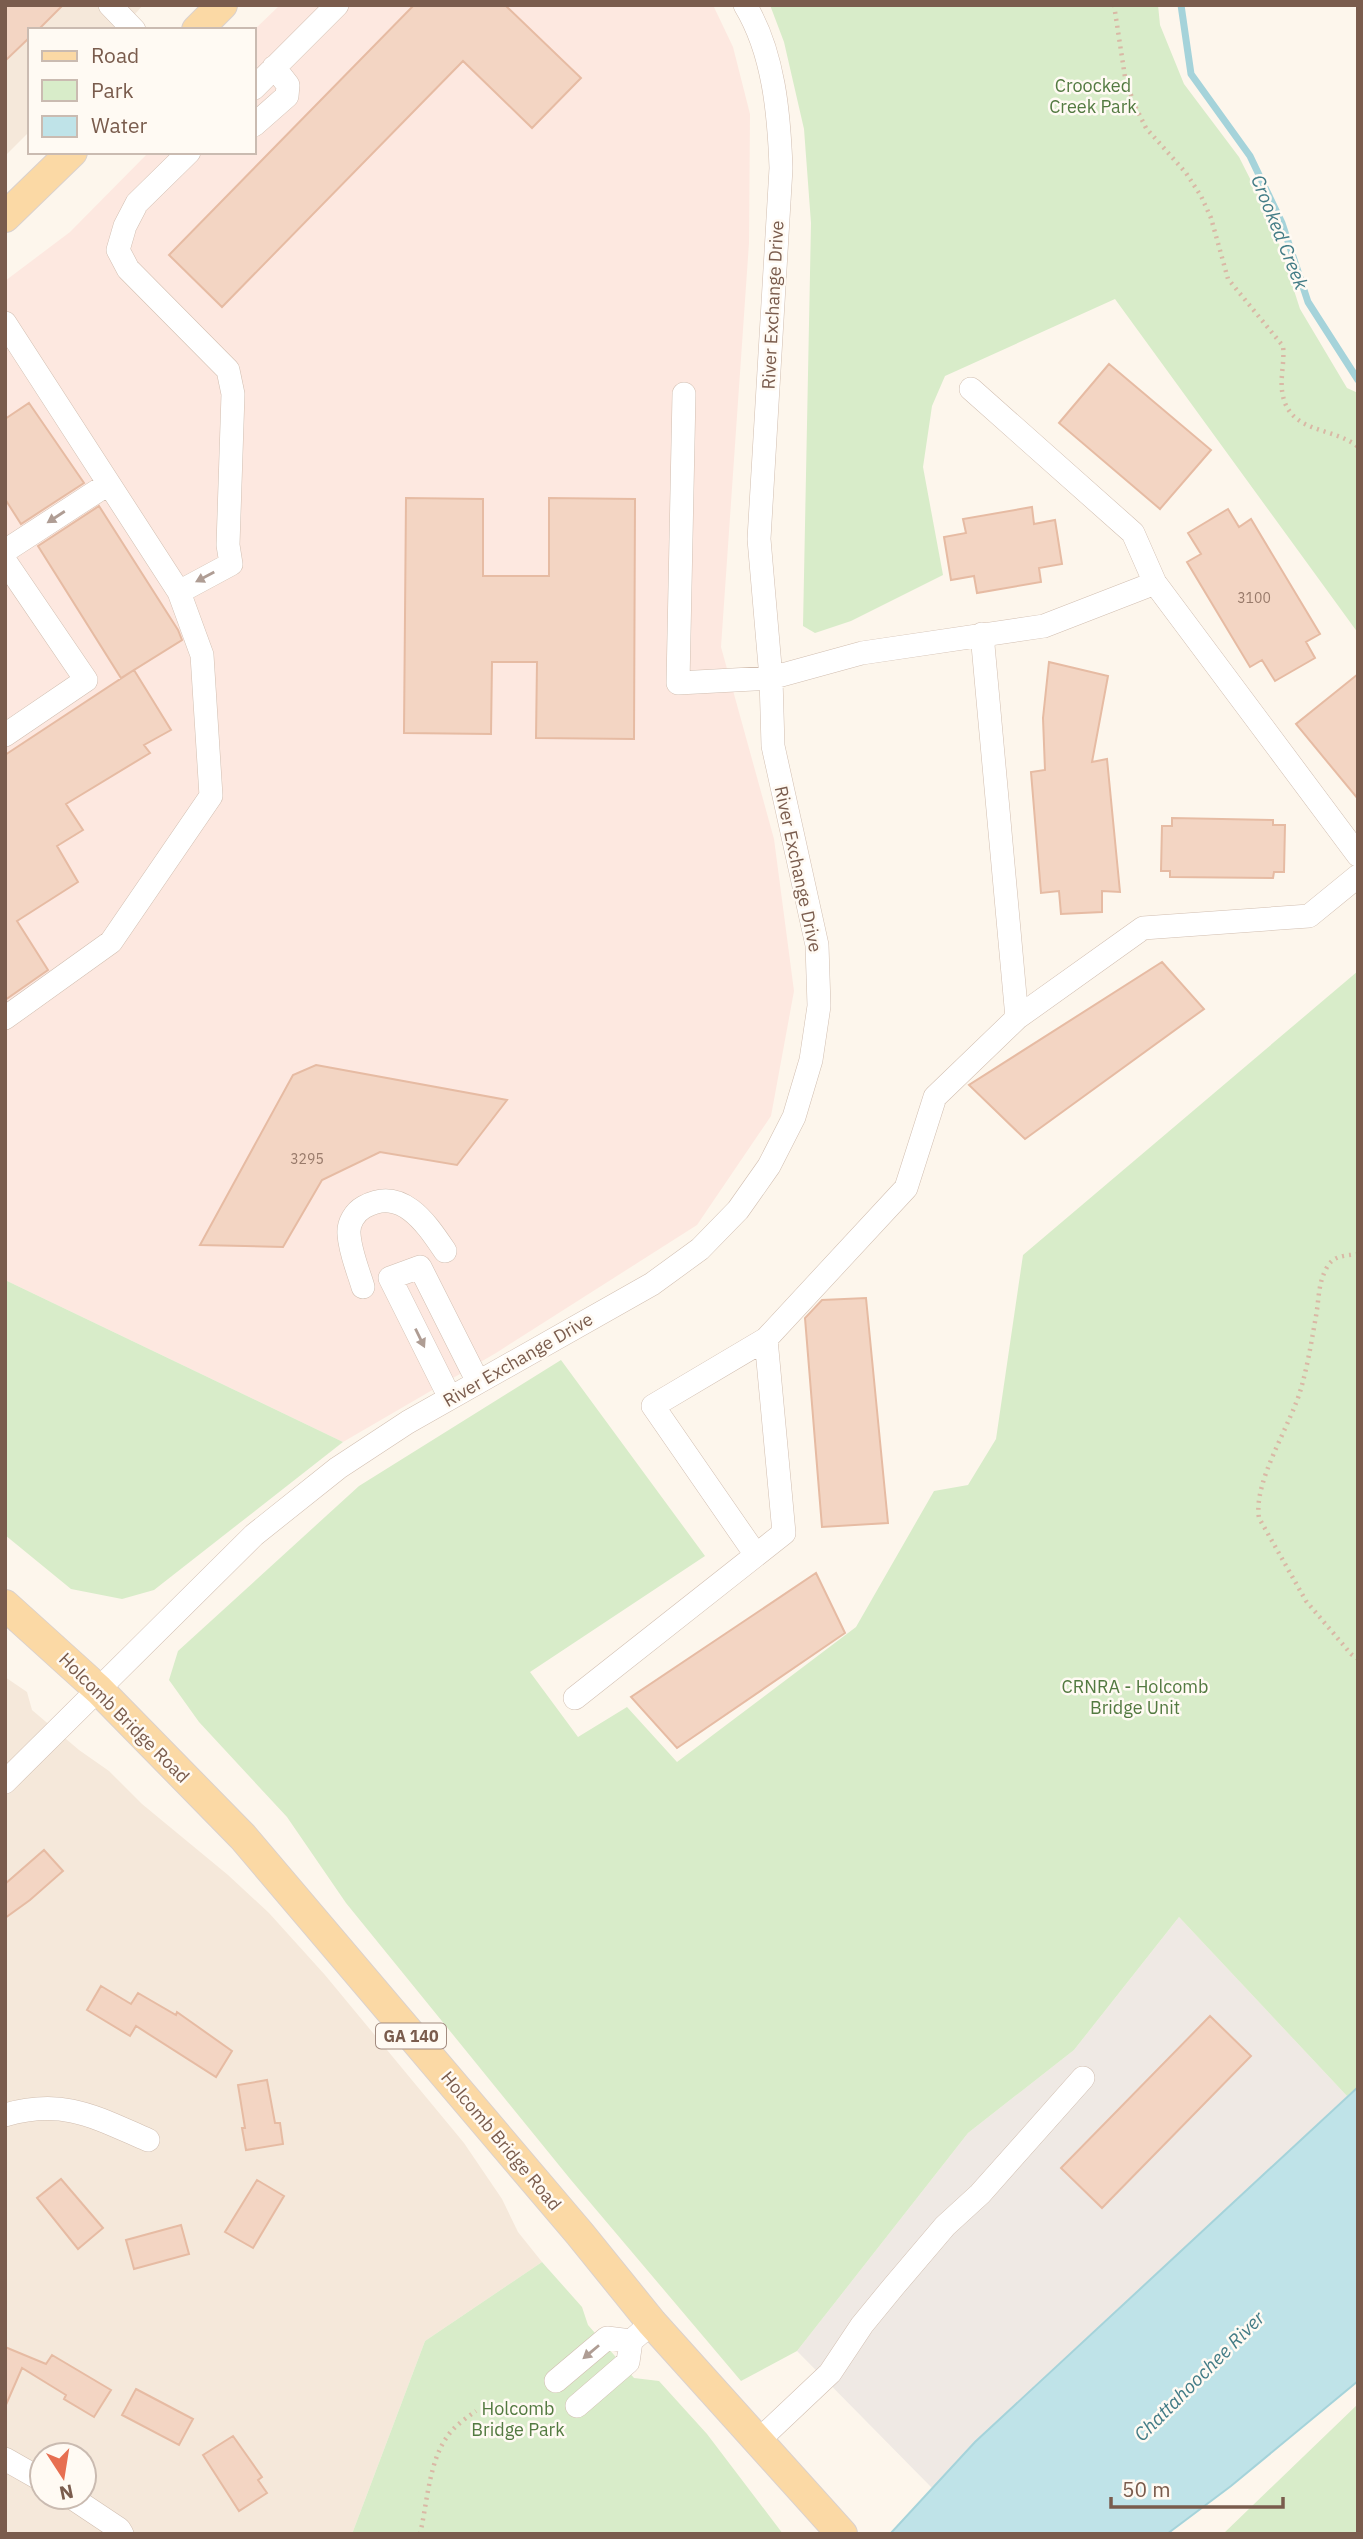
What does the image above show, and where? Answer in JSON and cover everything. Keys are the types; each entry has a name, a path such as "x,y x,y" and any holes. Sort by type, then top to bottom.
{"main road":[{"path":"199,28 222,5"},
{"path":"5,217 70,154"},
{"name":"Holcomb Bridge Road","path":"5,1605 99,1690 243,1838 580,2234 641,2332 758,2441 835,2525"}],"street":[{"path":"110,5 132,28"},
{"path":"256,86 337,5"},
{"name":"River Exchange Drive","path":"5,1782 254,1535 338,1468 408,1422 652,1284 700,1249 738,1210 761,1177 794,1117 811,1060 819,1006 817,945 773,747 771,678 759,539 781,168 780,136 773,84 761,43 745,5"},
{"path":"256,123 287,96 288,85 274,67"},
{"path":"179,592 231,564 228,545 233,394 228,370 128,269 118,250 125,226 137,203 186,154"},
{"path":"5,323 179,592 202,655 211,796 111,942 5,1018"},
{"path":"971,389 1133,533 1155,583 1358,855"},
{"path":"684,394 678,682 771,678 862,653 1044,626 1155,583"},
{"path":"5,551 108,484"},
{"path":"5,561 86,680 5,735"},
{"path":"982,634 1017,1018"},
{"path":"756,1555 653,1406 766,1339 905,1188 934,1097 1017,1018 1143,929 1309,916 1358,876"},
{"path":"363,1287 348,1231 356,1211 377,1200 405,1204 426,1224 445,1251"},
{"path":"450,1398 390,1278 421,1267 478,1382"},
{"path":"575,1698 784,1533 766,1339"},
{"path":"758,2441 830,2374 862,2325 945,2226 979,2194 1083,2078"},
{"path":"5,2115 28,2109 57,2107 86,2113 148,2140"},
{"path":"556,2381 607,2338 641,2332"},
{"path":"577,2406 628,2362 641,2332"},
{"path":"5,2459 28,2472"},
{"path":"92,2511 119,2529 122,2534"}],"path":[{"path":"1114,5 1125,77 1134,104 1146,128 1185,173 1201,197 1228,279 1283,346 1282,384 1285,404 1298,420 1308,426 1344,438 1358,447"},
{"path":"1358,1254 1336,1256 1327,1266 1320,1282 1301,1388 1257,1505 1259,1518 1306,1601 1358,1659"},
{"path":"420,2534 439,2450 447,2436 476,2411"}],"shaded area":[{"path":"5,5 143,5 123,28 28,28 28,133 5,156"},
{"path":"280,5 713,5 733,47 750,114 749,243 721,647 774,839 794,991 771,1116 697,1225 496,1353 343,1442 5,1280 5,281 70,232 147,154 256,154 256,28"},
{"path":"5,1677 27,1692 32,1710 79,1750 109,1771 142,1804 228,1875 269,1913 325,1975 464,2143 502,2199 518,2232 542,2262 425,2341 352,2534 5,2534"},
{"path":"1179,1917 1347,2096 932,2488 797,2351 968,2133 1074,2050"}],"green space":[{"name":"Croocked Creek Park","path":"770,5 1158,5 1160,25 1184,84 1239,157 1272,222 1300,309 1347,388 1358,393 1358,633 1115,299 945,376 932,406 923,467 943,575 851,621 815,633 803,626 811,223 804,129 784,42"},
{"name":"CRNRA - Holcomb Bridge Unit","path":"1358,971 1358,2087 1347,2096 1179,1917 1074,2050 968,2133 797,2351 741,2381 571,2180 346,1903 287,1817 199,1722 169,1680 178,1651 359,1486 561,1360 705,1556 530,1672 578,1737 627,1707 677,1762 856,1627 934,1491 968,1485 996,1439 1023,1255"},
{"path":"5,1280 343,1442 154,1590 122,1599 71,1589 5,1535"},
{"name":"Holcomb Bridge Park","path":"542,2262 582,2307 588,2325 634,2378 659,2381 707,2434 783,2534 352,2534 425,2341"},
{"path":"1358,2404 1358,2534 1223,2534"}],"water":[{"name":"Chattahoochee River","path":"1358,2087 1358,2381 1231,2486 1167,2534 890,2534 975,2442"}],"building":[{"path":"5,5 63,5 40,28 28,28 28,39 5,61"},
{"path":"414,5 505,5 581,78 532,128 463,61 222,307 169,255"},
{"path":"1109,364 1211,450 1160,509 1059,423"},
{"path":"29,403 84,483 21,524 5,499 5,419"},
{"path":"406,498 483,499 483,576 549,576 549,498 635,499 634,739 536,738 537,662 492,662 491,734 404,733"},
{"path":"99,506 182,640 121,678 38,546"},
{"path":"1032,507 1034,524 1055,520 1062,564 1039,568 1041,582 977,593 974,576 951,580 944,537 966,533 963,519"},
{"path":"1228,509 1239,527 1251,519 1320,634 1306,642 1315,658 1275,681 1262,660 1250,667 1187,562 1201,554 1188,533"},
{"path":"1049,662 1108,676 1092,762 1107,759 1120,892 1102,891 1102,912 1061,914 1059,891 1041,893 1031,772 1045,770 1043,718"},
{"path":"134,670 171,730 144,745 150,753 66,804 83,830 57,846 78,882 17,921 48,970 5,1000 5,755"},
{"path":"1358,674 1358,799 1296,724"},
{"path":"1172,818 1273,820 1273,825 1285,825 1284,872 1274,872 1273,878 1170,877 1170,871 1161,871 1162,826 1172,826"},
{"path":"1162,962 1204,1009 1025,1139 969,1085"},
{"path":"316,1065 507,1100 457,1165 380,1152 322,1180 283,1247 200,1245 293,1075"},
{"path":"866,1298 888,1523 822,1527 805,1318 822,1300"},
{"path":"816,1573 845,1633 677,1748 631,1697"},
{"path":"44,1850 63,1871 5,1918 5,1884"},
{"path":"101,1986 131,2004 138,1993 176,2015 177,2012 232,2051 216,2077 136,2026 130,2036 87,2010"},
{"path":"1210,2016 1251,2056 1102,2208 1061,2168"},
{"path":"267,2080 275,2123 280,2123 283,2144 246,2150 238,2085"},
{"path":"61,2179 103,2228 78,2249 37,2198"},
{"path":"257,2180 284,2196 253,2248 225,2232"},
{"path":"181,2225 189,2254 134,2269 126,2240"},
{"path":"5,2347 46,2364 52,2355 111,2390 94,2417 64,2399 66,2395 22,2368 5,2407"},
{"path":"136,2389 193,2419 179,2445 122,2415"},
{"path":"233,2436 262,2477 258,2480 267,2493 239,2511 203,2455"}],"waterway":[{"name":"Crooked Creek","path":"1181,5 1191,74 1250,156 1282,223 1308,302 1358,380"}]}
